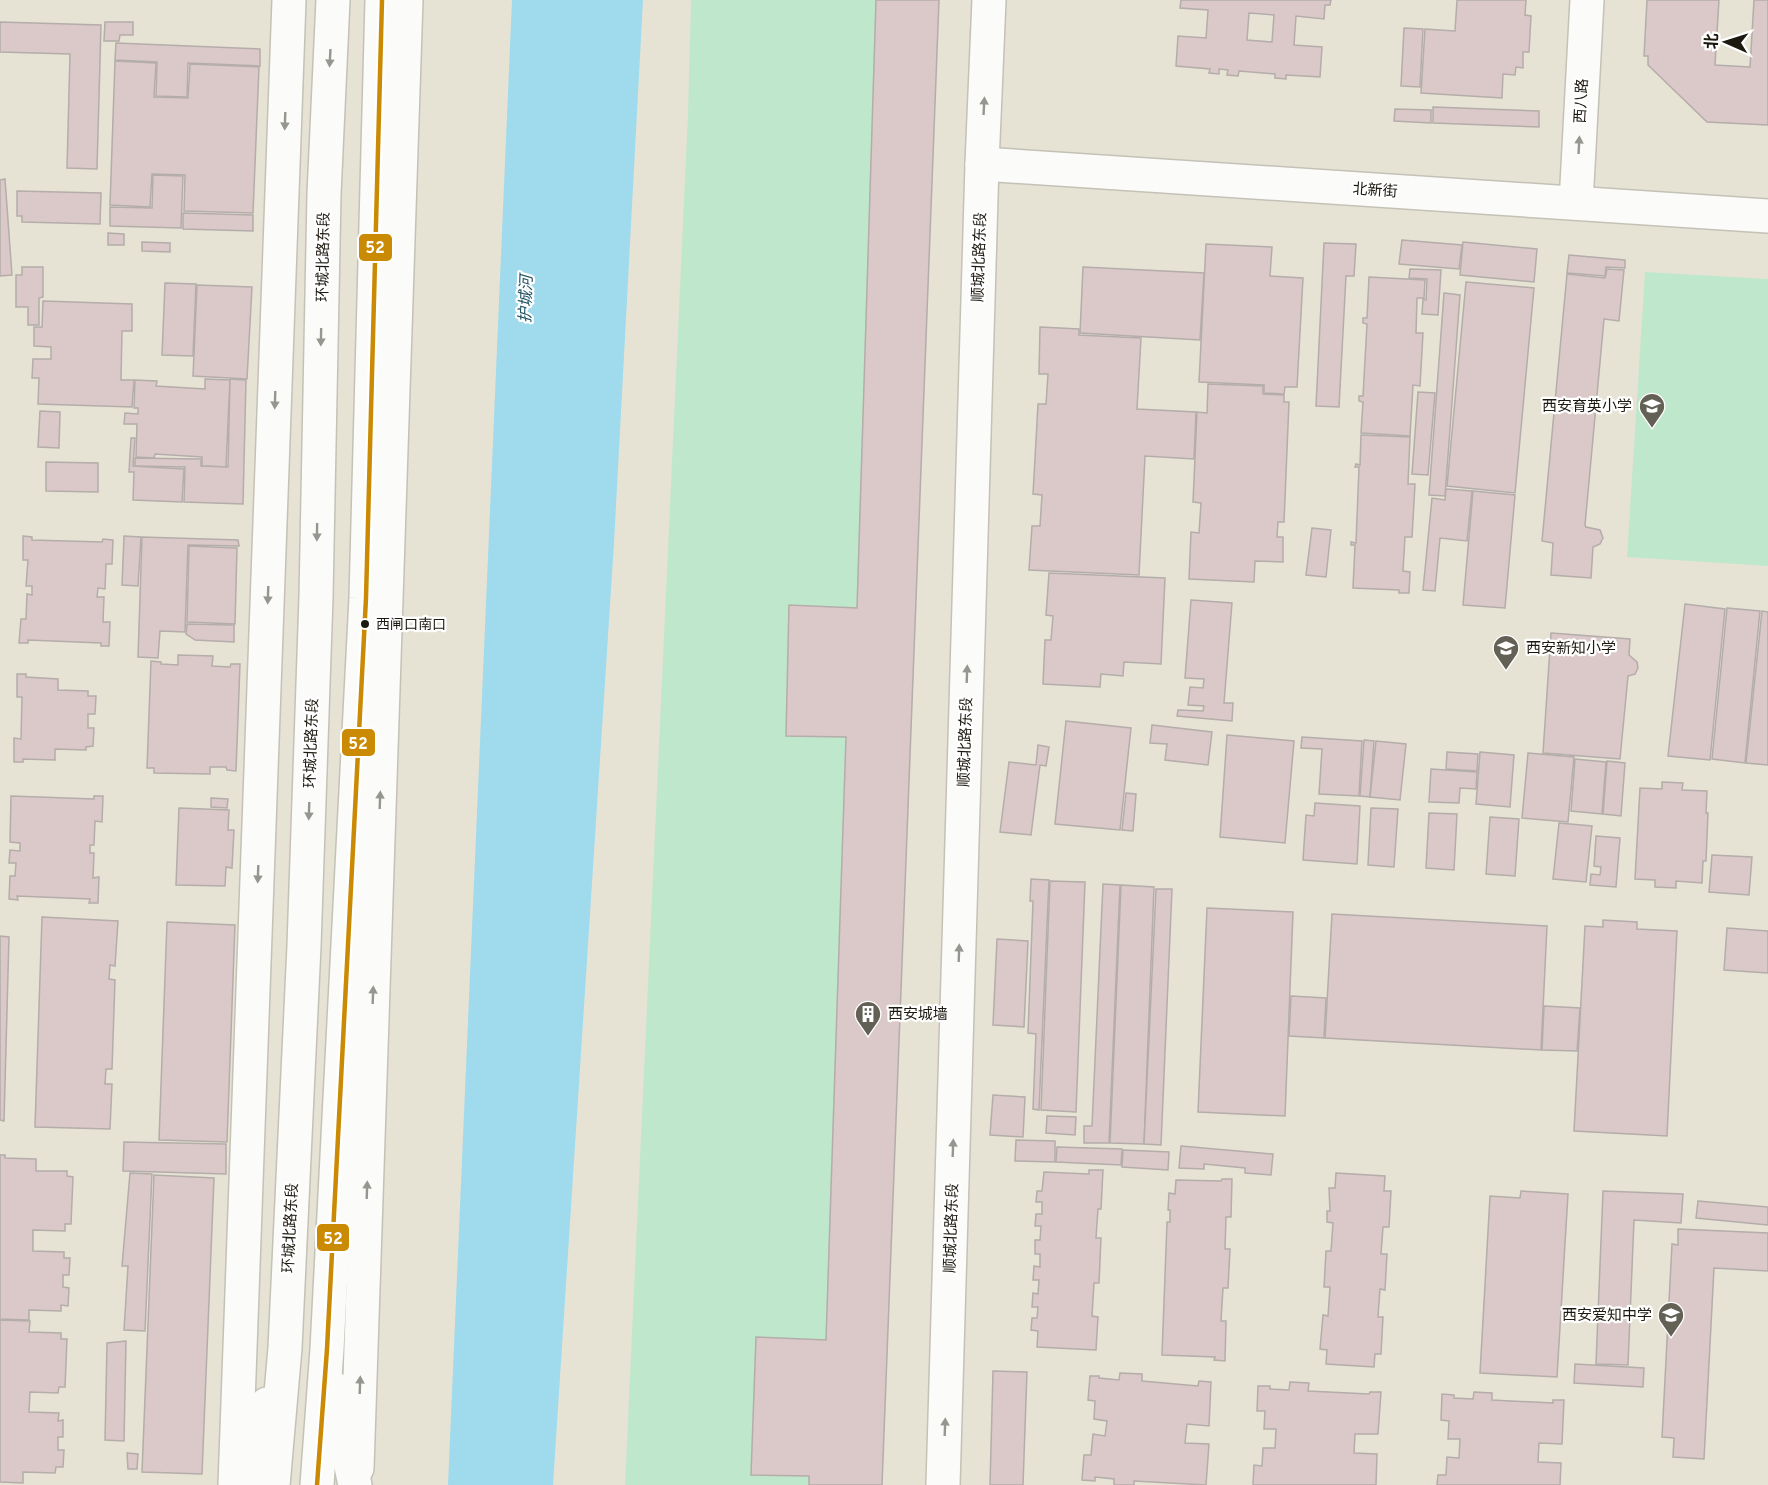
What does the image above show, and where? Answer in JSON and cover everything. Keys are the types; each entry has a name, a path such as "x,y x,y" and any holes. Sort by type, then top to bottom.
{"street":[{"path":"235,1485 289,0"},
{"name":"环城北路东段","path":"273,1485 285,1348 304,946 316,597 325,184 333,0"},
{"path":"317,1485 327,1349 366,598 382,0"},
{"path":"356,1485 406,0"},
{"name":"顺城北路东段","path":"944,1485 982,164 989,0"},
{"name":"西八路","path":"1576,203 1587,0"},
{"name":"北新街","path":"982,164 1768,216"},
{"path":"241,1485 285,1348"},
{"path":"327,1349 356,1485"}],"green space":[{"path":"691,0 876,0 857,608 789,606 786,735 846,737 826,1340 756,1337 752,1475 809,1476 809,1485 625,1485 688,114"},
{"path":"1645,272 1768,279 1768,566 1627,557"}],"water":[{"name":"护城河","path":"512,0 643,0 614,543 553,1485 448,1485"}],"building":[{"name":"西安城墙","path":"876,0 939,0 882,1485 809,1485 809,1476 751,1475 756,1337 826,1340 846,737 786,736 789,605 857,608"},
{"path":"1181,0 1331,0 1330,5 1325,5 1324,19 1296,16 1294,45 1322,47 1320,77 1286,75 1286,79 1275,78 1275,74 1239,71 1238,76 1227,75 1228,70 1219,69 1219,74 1209,73 1210,69 1176,66 1178,36 1206,38 1208,10 1180,8","holes":["1249,13 1274,15 1272,42 1247,40"]},
{"path":"1457,0 1526,0 1525,15 1531,16 1529,52 1523,52 1523,68 1516,67 1515,75 1503,74 1502,98 1421,93 1425,29 1455,31"},
{"path":"1647,0 1719,0 1715,65 1750,67 1754,0 1768,0 1768,125 1707,122 1648,65 1648,56 1644,56"},
{"path":"0,22 101,25 97,169 67,168 70,54 0,52"},
{"path":"105,22 133,22 133,35 120,35 119,41 104,41"},
{"path":"1404,28 1423,29 1420,87 1401,86"},
{"path":"116,43 260,49 260,66 188,63 187,97 156,96 157,62 115,60"},
{"path":"115,61 156,63 154,97 188,98 190,64 259,67 253,213 184,211 185,175 152,174 150,207 110,205"},
{"path":"1433,107 1539,111 1539,127 1433,123"},
{"path":"1395,109 1431,110 1431,123 1394,121"},
{"path":"153,175 183,176 181,228 110,226 110,207 152,208"},
{"path":"5,179 12,275 0,276 0,180"},
{"path":"17,191 101,193 100,224 22,222 22,216 17,216"},
{"path":"183,213 253,215 253,231 183,229"},
{"path":"108,233 124,234 124,245 108,245"},
{"path":"1402,240 1462,245 1459,269 1399,264"},
{"path":"142,242 170,243 170,252 142,251"},
{"path":"1463,242 1537,249 1534,282 1460,275"},
{"path":"1324,243 1356,244 1354,276 1346,276 1339,407 1316,406"},
{"path":"1206,244 1272,247 1270,276 1303,278 1297,387 1285,387 1284,394 1264,393 1264,385 1199,382"},
{"path":"1569,255 1625,260 1625,268 1606,267 1605,276 1567,273"},
{"path":"22,267 43,267 43,297 39,298 39,325 28,325 28,307 16,307 16,275 22,275"},
{"path":"1083,267 1204,273 1200,340 1080,333"},
{"path":"1410,269 1441,270 1438,315 1422,314 1423,299 1426,300 1427,279 1409,278"},
{"path":"1607,269 1624,270 1619,321 1604,319 1585,525 1600,530 1603,538 1600,544 1593,547 1591,578 1551,575 1553,543 1542,541 1567,274 1605,278"},
{"path":"1369,277 1425,280 1424,298 1417,298 1416,333 1423,333 1420,386 1413,385 1410,436 1361,433 1363,402 1359,401 1359,396 1363,396 1367,324 1363,323 1363,318 1367,318"},
{"path":"1466,282 1534,288 1515,493 1447,486"},
{"path":"165,283 196,284 193,356 162,355"},
{"path":"197,285 252,287 247,379 193,376"},
{"path":"1444,293 1460,295 1445,496 1429,495"},
{"path":"43,301 132,304 132,331 122,331 121,380 134,380 132,407 38,404 39,378 32,378 33,359 51,359 51,347 34,346 34,327 42,327"},
{"path":"1040,327 1079,329 1079,335 1141,338 1137,409 1196,412 1194,459 1145,456 1139,575 1029,570 1032,526 1040,526 1042,495 1033,494 1038,404 1046,404 1048,374 1039,374"},
{"path":"205,379 230,380 226,467 202,466 202,457 155,454 154,458 136,457 137,424 124,424 125,413 138,414 138,408 134,408 135,380 157,381 156,386 205,389"},
{"path":"230,379 246,380 243,504 184,502 185,467 135,466 135,458 201,459 201,466 228,467"},
{"path":"1208,384 1263,386 1263,394 1284,395 1284,402 1289,402 1284,522 1278,522 1277,537 1283,537 1283,562 1255,561 1254,582 1189,579 1191,532 1199,533 1201,503 1193,502 1197,412 1207,413"},
{"path":"1418,392 1435,393 1428,475 1412,474"},
{"path":"40,411 60,412 59,448 38,447"},
{"path":"1361,435 1410,437 1408,484 1415,484 1412,537 1405,537 1403,571 1410,572 1409,593 1399,593 1399,590 1353,588 1355,545 1351,545 1351,542 1356,543 1359,467 1355,467 1356,464 1360,465"},
{"path":"131,438 135,438 133,466 184,469 182,502 133,500 134,472 129,472"},
{"path":"46,462 98,463 98,492 46,491"},
{"path":"1446,489 1472,491 1467,541 1440,538 1435,591 1423,590 1432,498 1445,500"},
{"path":"1473,491 1515,495 1505,608 1463,605"},
{"path":"1312,528 1331,530 1326,577 1306,575"},
{"path":"23,536 32,537 32,540 102,542 103,539 113,540 112,564 106,564 105,589 98,588 97,597 104,597 103,622 110,622 109,646 101,646 101,643 28,640 28,643 19,643 21,619 26,619 27,594 32,595 32,586 26,586 28,560 23,560"},
{"path":"124,536 141,537 138,586 122,585"},
{"path":"142,537 238,540 239,546 188,545 185,632 160,631 158,658 138,657"},
{"path":"189,546 237,548 235,624 187,622"},
{"path":"1049,573 1165,578 1161,664 1124,662 1123,676 1101,674 1100,687 1043,684 1045,640 1051,640 1053,616 1046,615"},
{"path":"1191,600 1232,603 1224,703 1233,703 1232,721 1177,716 1178,710 1203,711 1204,706 1188,705 1190,687 1203,688 1204,679 1185,678"},
{"path":"1685,604 1725,609 1710,760 1668,756"},
{"path":"1727,608 1760,611 1745,763 1712,759"},
{"path":"1762,611 1768,612 1768,765 1746,763"},
{"path":"187,624 234,625 234,642 195,640 186,634"},
{"path":"1551,633 1630,639 1629,655 1637,662 1638,668 1635,674 1628,676 1620,759 1543,753"},
{"path":"178,655 213,656 212,666 230,667 231,664 240,664 236,771 227,770 226,767 210,767 210,774 154,773 154,768 147,768 151,661 178,665"},
{"path":"17,674 26,674 26,677 58,679 58,690 88,691 88,696 96,696 95,714 88,714 88,728 94,728 93,746 86,747 86,750 55,749 55,760 23,759 23,762 14,762 14,738 21,739 22,697 17,697"},
{"path":"1066,721 1131,728 1120,830 1055,824"},
{"path":"1152,725 1212,732 1208,765 1165,760 1167,744 1150,743"},
{"path":"1227,735 1294,741 1285,843 1220,837"},
{"path":"1302,737 1362,741 1359,796 1319,794 1322,749 1301,748"},
{"path":"1364,740 1374,741 1370,797 1360,796"},
{"path":"1376,741 1406,744 1400,800 1370,797"},
{"path":"1038,745 1049,747 1046,766 1040,765 1031,835 1000,832 1009,762 1036,765"},
{"path":"1447,752 1478,754 1477,771 1446,769"},
{"path":"1480,752 1514,755 1510,807 1476,804"},
{"path":"1528,753 1574,757 1568,822 1522,818"},
{"path":"1575,759 1606,762 1602,814 1571,811"},
{"path":"1607,761 1625,763 1621,816 1603,814"},
{"path":"1431,769 1477,772 1476,789 1460,788 1459,803 1429,802"},
{"path":"1662,782 1683,783 1682,790 1707,791 1706,861 1703,861 1702,883 1676,881 1676,888 1655,887 1655,880 1635,879 1640,788 1662,789"},
{"path":"1126,793 1136,794 1133,831 1122,830"},
{"path":"11,796 94,799 94,796 103,796 102,822 95,821 94,845 90,845 90,853 94,853 93,878 99,877 98,903 89,903 90,899 17,896 18,900 9,899 10,876 15,876 16,863 9,863 10,850 20,851 20,843 10,842"},
{"path":"211,798 228,799 227,808 211,807"},
{"path":"1315,803 1360,806 1357,864 1303,860 1306,815 1314,816"},
{"path":"179,808 229,810 228,830 234,830 232,868 226,867 225,886 176,885"},
{"path":"1371,808 1398,809 1394,867 1368,865"},
{"path":"1429,813 1457,814 1454,870 1426,868"},
{"path":"1490,817 1519,819 1515,876 1486,874"},
{"path":"1559,823 1592,826 1586,882 1553,879"},
{"path":"1596,836 1620,838 1616,887 1590,885 1591,874 1600,875 1601,867 1594,866"},
{"path":"1712,855 1752,857 1749,895 1709,892"},
{"path":"1031,879 1049,880 1039,1110 1033,1109 1036,1034 1028,1033 1033,901 1030,901"},
{"path":"1050,881 1085,882 1076,1112 1041,1110"},
{"path":"1103,884 1120,885 1109,1143 1084,1143 1084,1126 1092,1126"},
{"path":"1121,885 1154,887 1144,1144 1110,1143"},
{"path":"1156,889 1172,889 1161,1145 1144,1144"},
{"path":"1207,908 1293,912 1285,1116 1198,1112"},
{"path":"1332,914 1547,926 1541,1050 1325,1038"},
{"path":"42,917 118,921 115,966 110,965 109,979 115,980 112,1069 106,1069 105,1084 112,1084 110,1129 35,1127"},
{"path":"1603,920 1637,922 1637,929 1677,931 1667,1136 1574,1131 1585,926 1603,927"},
{"path":"167,922 235,925 227,1142 159,1140"},
{"path":"1727,928 1768,931 1768,973 1724,970"},
{"path":"0,936 9,937 4,1121 0,1120"},
{"path":"997,939 1028,941 1024,1027 993,1025"},
{"path":"1291,996 1326,998 1324,1038 1289,1036"},
{"path":"1544,1006 1580,1008 1577,1051 1542,1050"},
{"path":"993,1095 1025,1097 1023,1137 990,1135"},
{"path":"1047,1116 1076,1117 1075,1135 1046,1133"},
{"path":"1016,1140 1055,1141 1055,1162 1015,1161"},
{"path":"124,1142 226,1144 226,1174 123,1171"},
{"path":"1181,1146 1273,1154 1271,1175 1245,1173 1245,1168 1204,1164 1204,1169 1179,1168"},
{"path":"1057,1147 1122,1149 1121,1165 1056,1162"},
{"path":"1123,1150 1169,1152 1168,1170 1122,1167"},
{"path":"0,1155 5,1155 5,1158 36,1159 36,1171 67,1171 67,1176 73,1177 71,1224 65,1224 65,1231 33,1230 33,1251 64,1252 64,1258 70,1258 69,1275 63,1275 63,1287 69,1288 68,1306 61,1305 61,1311 29,1310 29,1320 0,1319"},
{"path":"1089,1170 1103,1170 1101,1209 1098,1209 1096,1238 1101,1238 1099,1283 1094,1283 1092,1316 1098,1317 1096,1350 1037,1347 1038,1331 1031,1330 1032,1318 1037,1318 1038,1307 1032,1307 1033,1293 1038,1294 1039,1280 1033,1280 1034,1266 1040,1267 1040,1254 1035,1254 1035,1240 1040,1240 1041,1226 1035,1226 1036,1214 1042,1214 1042,1202 1036,1202 1037,1191 1042,1191 1044,1172 1089,1174"},
{"path":"130,1173 152,1174 145,1331 124,1330 128,1266 122,1266"},
{"path":"1336,1173 1385,1176 1384,1191 1391,1191 1389,1227 1383,1227 1381,1254 1387,1254 1385,1290 1380,1289 1378,1317 1383,1317 1381,1354 1375,1354 1374,1367 1326,1364 1327,1350 1320,1349 1323,1315 1328,1316 1330,1287 1324,1287 1326,1251 1331,1251 1333,1223 1327,1222 1327,1211 1330,1211 1329,1188 1335,1188"},
{"path":"154,1175 214,1178 202,1474 142,1472"},
{"path":"1232,1179 1231,1217 1226,1217 1225,1249 1230,1249 1228,1288 1223,1288 1221,1321 1226,1321 1225,1361 1214,1360 1215,1357 1162,1355 1167,1222 1170,1222 1169,1193 1175,1194 1176,1180 1221,1181"},
{"path":"1521,1191 1568,1194 1557,1377 1480,1373 1490,1196 1520,1198"},
{"path":"1603,1191 1683,1194 1681,1223 1634,1220 1628,1365 1596,1364"},
{"path":"1698,1201 1768,1207 1768,1225 1696,1218"},
{"path":"1678,1229 1768,1233 1768,1271 1714,1268 1704,1459 1673,1457 1674,1438 1662,1437 1672,1244 1678,1245"},
{"path":"0,1320 30,1321 29,1332 61,1333 61,1339 67,1339 65,1387 59,1387 58,1393 30,1392 29,1412 59,1413 58,1421 63,1420 63,1437 58,1437 58,1450 64,1450 63,1467 56,1467 55,1473 23,1472 23,1483 0,1482"},
{"path":"126,1341 124,1441 105,1440 107,1343"},
{"path":"1575,1364 1644,1368 1643,1387 1574,1383"},
{"path":"993,1371 1027,1372 1023,1485 990,1485"},
{"path":"1120,1373 1142,1374 1142,1381 1198,1386 1199,1381 1211,1382 1209,1426 1187,1424 1185,1443 1209,1444 1206,1485 1134,1481 1134,1485 1114,1485 1114,1479 1095,1477 1095,1481 1082,1480 1084,1455 1091,1455 1093,1434 1105,1436 1107,1421 1094,1419 1095,1401 1088,1400 1090,1376 1119,1380"},
{"path":"1290,1382 1309,1383 1308,1391 1369,1394 1370,1392 1381,1392 1378,1434 1355,1434 1354,1453 1377,1454 1376,1485 1253,1485 1254,1465 1262,1466 1263,1448 1275,1448 1276,1429 1264,1429 1265,1411 1257,1411 1258,1386 1289,1390"},
{"path":"1474,1392 1492,1393 1492,1400 1553,1403 1553,1400 1564,1400 1562,1444 1539,1443 1538,1462 1561,1463 1560,1485 1437,1485 1438,1475 1446,1475 1447,1457 1459,1458 1460,1439 1448,1439 1449,1421 1441,1420 1442,1394 1454,1395 1454,1398 1473,1399"},
{"path":"127,1453 138,1454 137,1469 128,1469"}],"transit line":[{"name":"52","path":"317,1485 327,1349 366,598 382,0"}],"place":[{"name":"西安育英小学","path":"1652,429"},
{"name":"西闸口南口","path":"365,624"},
{"name":"西安新知小学","path":"1506,671"},
{"name":"西安城墙","path":"868,1037"},
{"name":"西安爱知中学","path":"1671,1338"}]}
